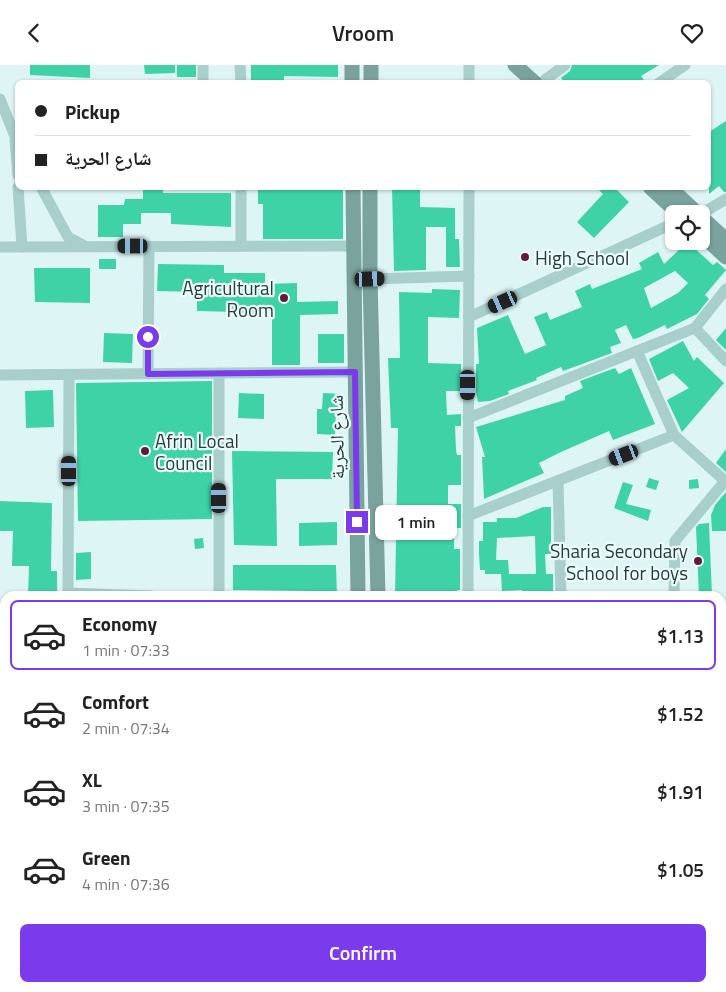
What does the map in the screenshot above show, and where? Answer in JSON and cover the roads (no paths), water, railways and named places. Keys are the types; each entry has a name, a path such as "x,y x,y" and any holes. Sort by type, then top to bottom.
{"main road":[{"path":"352,65 352,80"},
{"path":"371,65 371,80"},
{"path":"515,65 540,80"},
{"path":"529,65 541,80"},
{"name":"شارع الحرية","path":"353,190 358,591"},
{"name":"شارع الحرية","path":"370,190 370,279 378,591"},
{"path":"653,190 669,205"},
{"path":"672,190 689,205"},
{"path":"710,225 726,240"},
{"path":"710,242 726,257"},
{"path":"354,323 371,323"}],"street":[{"path":"202,80 203,65"},
{"path":"240,65 241,80"},
{"path":"469,65 469,80"},
{"path":"546,80 565,65"},
{"path":"663,80 680,66"},
{"path":"0,99 15,136"},
{"path":"18,190 22,247"},
{"path":"43,190 68,237 85,246"},
{"path":"241,190 241,245"},
{"path":"468,591 469,190"},
{"path":"710,209 726,199"},
{"path":"468,317 665,227"},
{"path":"0,247 353,245"},
{"path":"148,246 148,374"},
{"path":"370,279 468,277"},
{"path":"468,418 695,328 726,289"},
{"path":"695,328 726,361"},
{"path":"637,351 674,435 726,482 675,541 674,591"},
{"path":"0,375 355,372"},
{"path":"219,373 219,591"},
{"path":"68,591 69,375"},
{"path":"468,516 674,435"},
{"path":"558,481 561,591"}],"place":[{"name":"High School","path":"525,257"},
{"name":"Agricultural Room","path":"284,298"},
{"name":"Afrin Local Council","path":"145,451"},
{"name":"Sharia Secondary School for boys","path":"698,561"}]}
